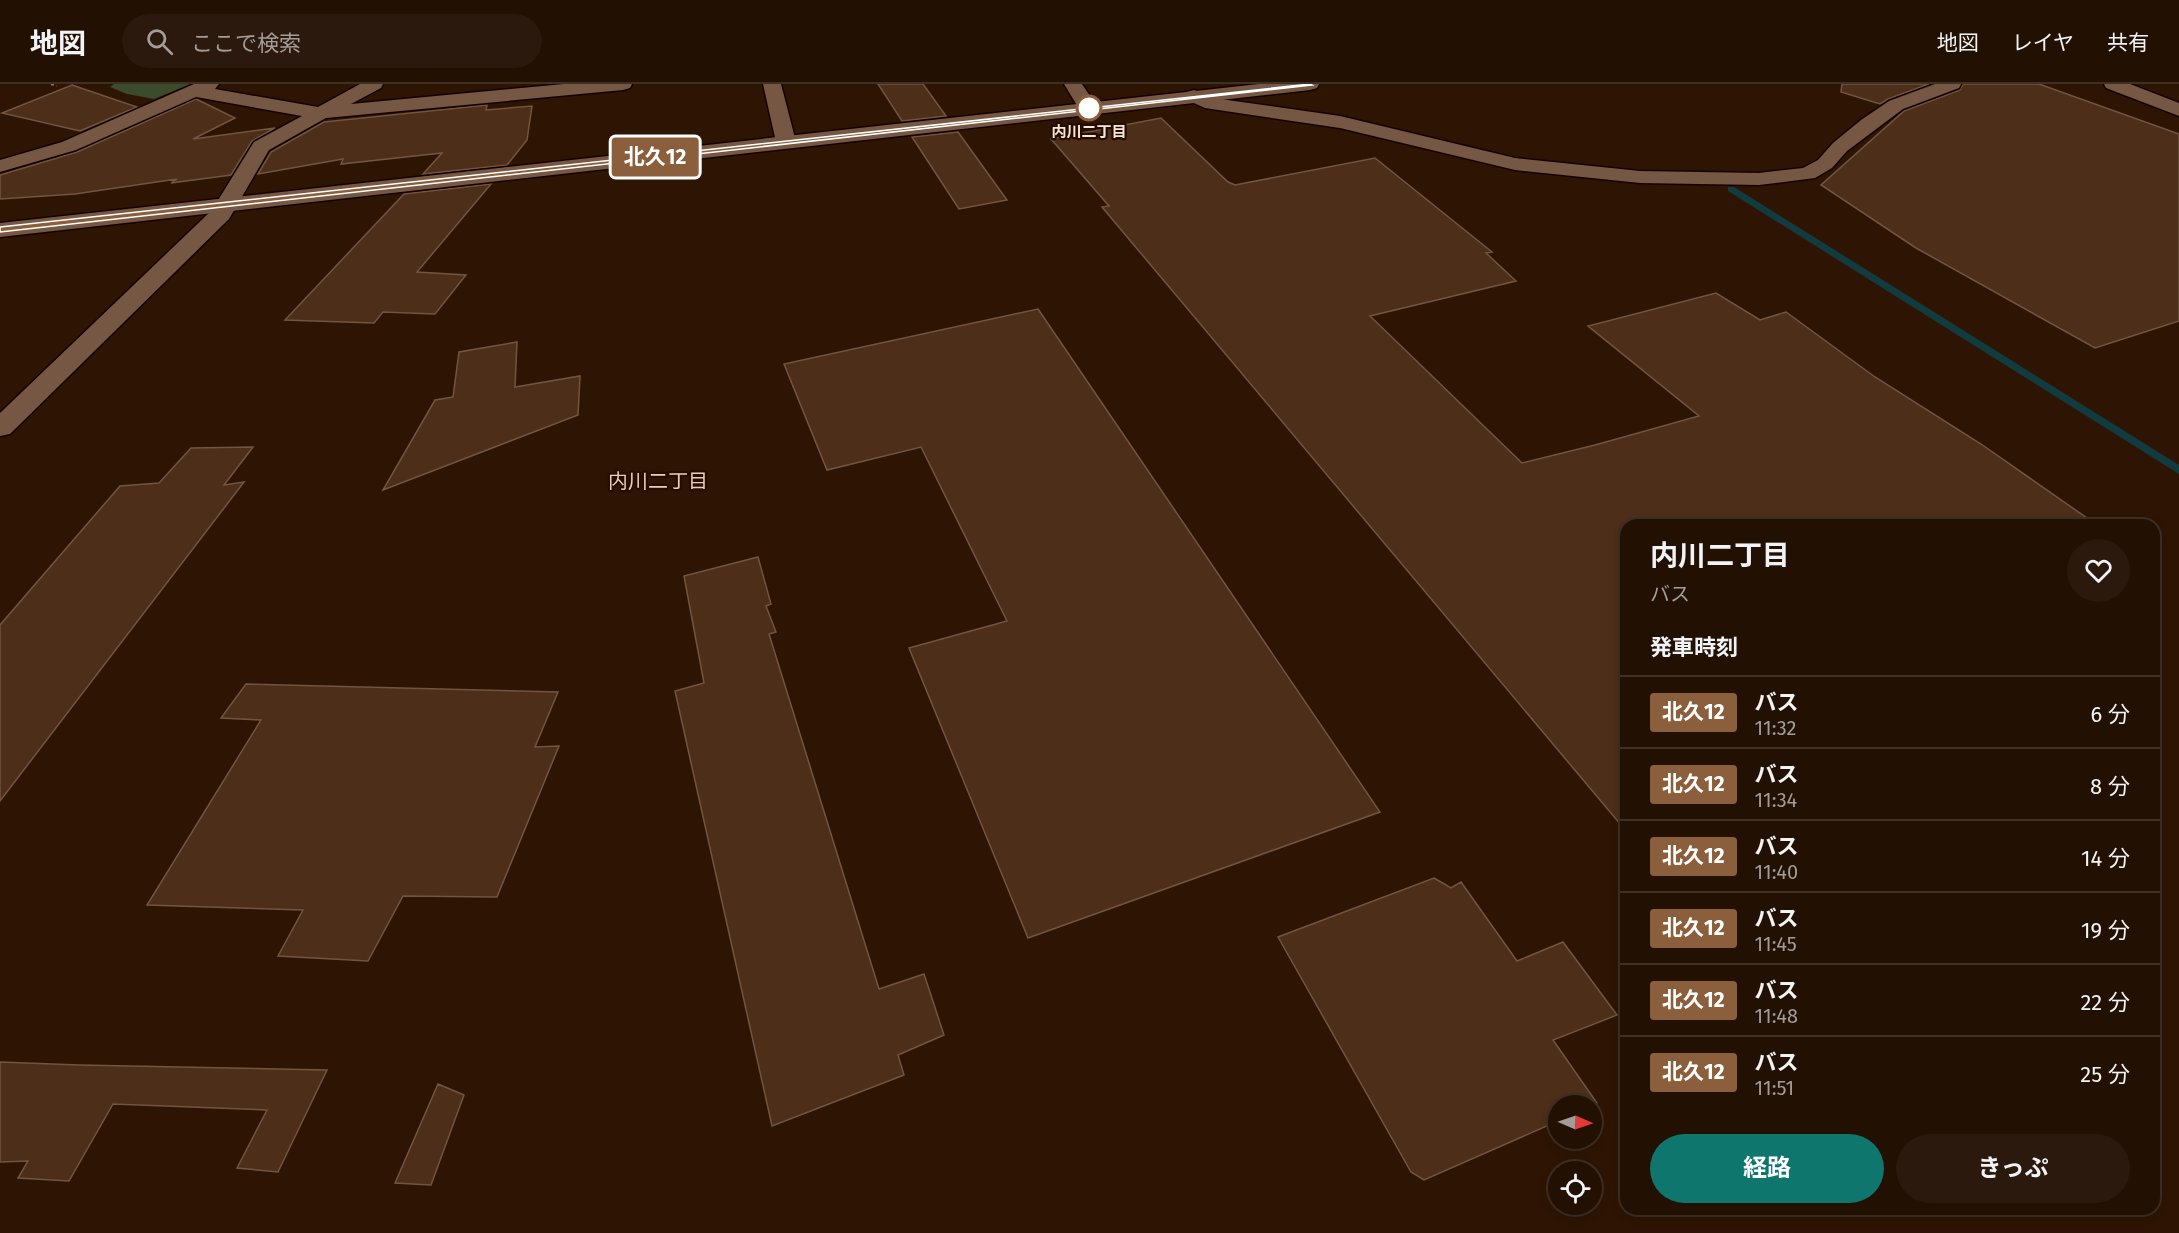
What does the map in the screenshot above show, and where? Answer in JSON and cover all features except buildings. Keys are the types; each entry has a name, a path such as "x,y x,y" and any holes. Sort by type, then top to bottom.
{"street":[{"path":"0,428 221,214 261,146 374,84"},
{"path":"0,166 69,146 202,88 320,113 623,84"},
{"path":"772,84 784,135"},
{"path":"0,215 232,196 784,135 1081,96 1310,84"},
{"path":"1189,90 1205,102 1340,122 1515,164 1640,177 1759,179 1808,174 1825,164 1840,147 1896,105 1952,84"},
{"path":"2113,84 2179,110"},
{"path":"0,230 232,196"}],"path":[{"path":"51,84 57,86"}],"green space":[{"path":"114,84 191,84 154,99 127,94 110,87"}],"waterway":[{"path":"1731,189 2179,470"}],"bus line":[{"name":"北久12","path":"0,230 1310,84"}],"place":[{"name":"内川二丁目","path":"1089,108"}],"district":[{"name":"内川二丁目","path":"658,481"}]}
